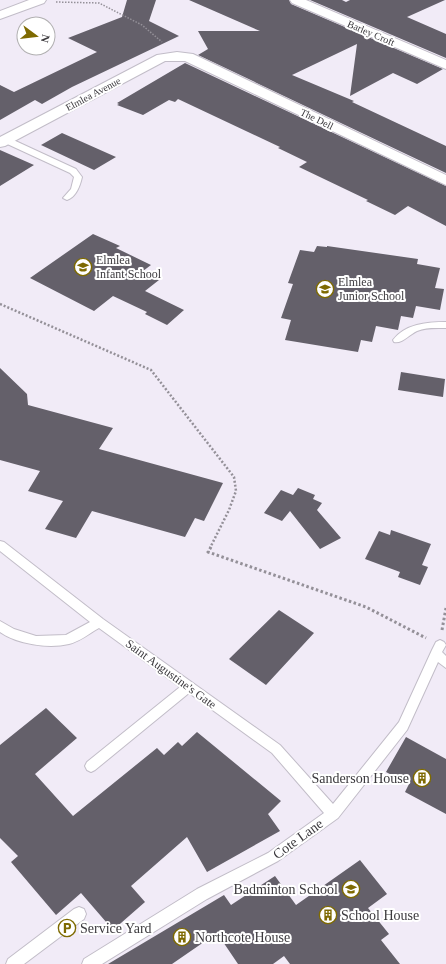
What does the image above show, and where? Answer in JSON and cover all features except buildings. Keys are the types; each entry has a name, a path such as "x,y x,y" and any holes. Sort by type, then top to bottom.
{"street":[{"path":"0,15 40,0"},
{"name":"Barley Croft","path":"296,0 446,65"},
{"name":"Elmlea Avenue","path":"3,142 162,58 182,56"},
{"name":"The Dell","path":"182,56 446,181"}],"lane":[{"path":"3,142 73,170 78,177 77,184 75,190 67,198"},
{"path":"397,340 411,329 430,325 446,325"},
{"name":"Saint Augustine's Gate","path":"0,544 99,622 276,749 333,814"},
{"path":"0,626 10,633 36,641 44,641 68,640 99,622"},
{"path":"438,649 446,663"},
{"name":"Cote Lane","path":"89,964 202,894 274,857 333,814 403,726 438,649"},
{"path":"91,766 189,686"},
{"path":"14,964 79,914"}],"path":[{"path":"53,1 99,3 142,25 182,56"},
{"path":"0,304 151,370 234,478 236,491 208,552 366,607 438,649 446,608"}],"place":[{"name":"Elmlea Infant School","path":"83,267"},
{"name":"Elmlea Junior School","path":"325,289"},
{"name":"Sanderson House","path":"422,778"},
{"name":"Badminton School","path":"351,889"},
{"name":"School House","path":"328,915"},
{"name":"Service Yard","path":"67,928"},
{"name":"Northcote House","path":"182,937"}]}
